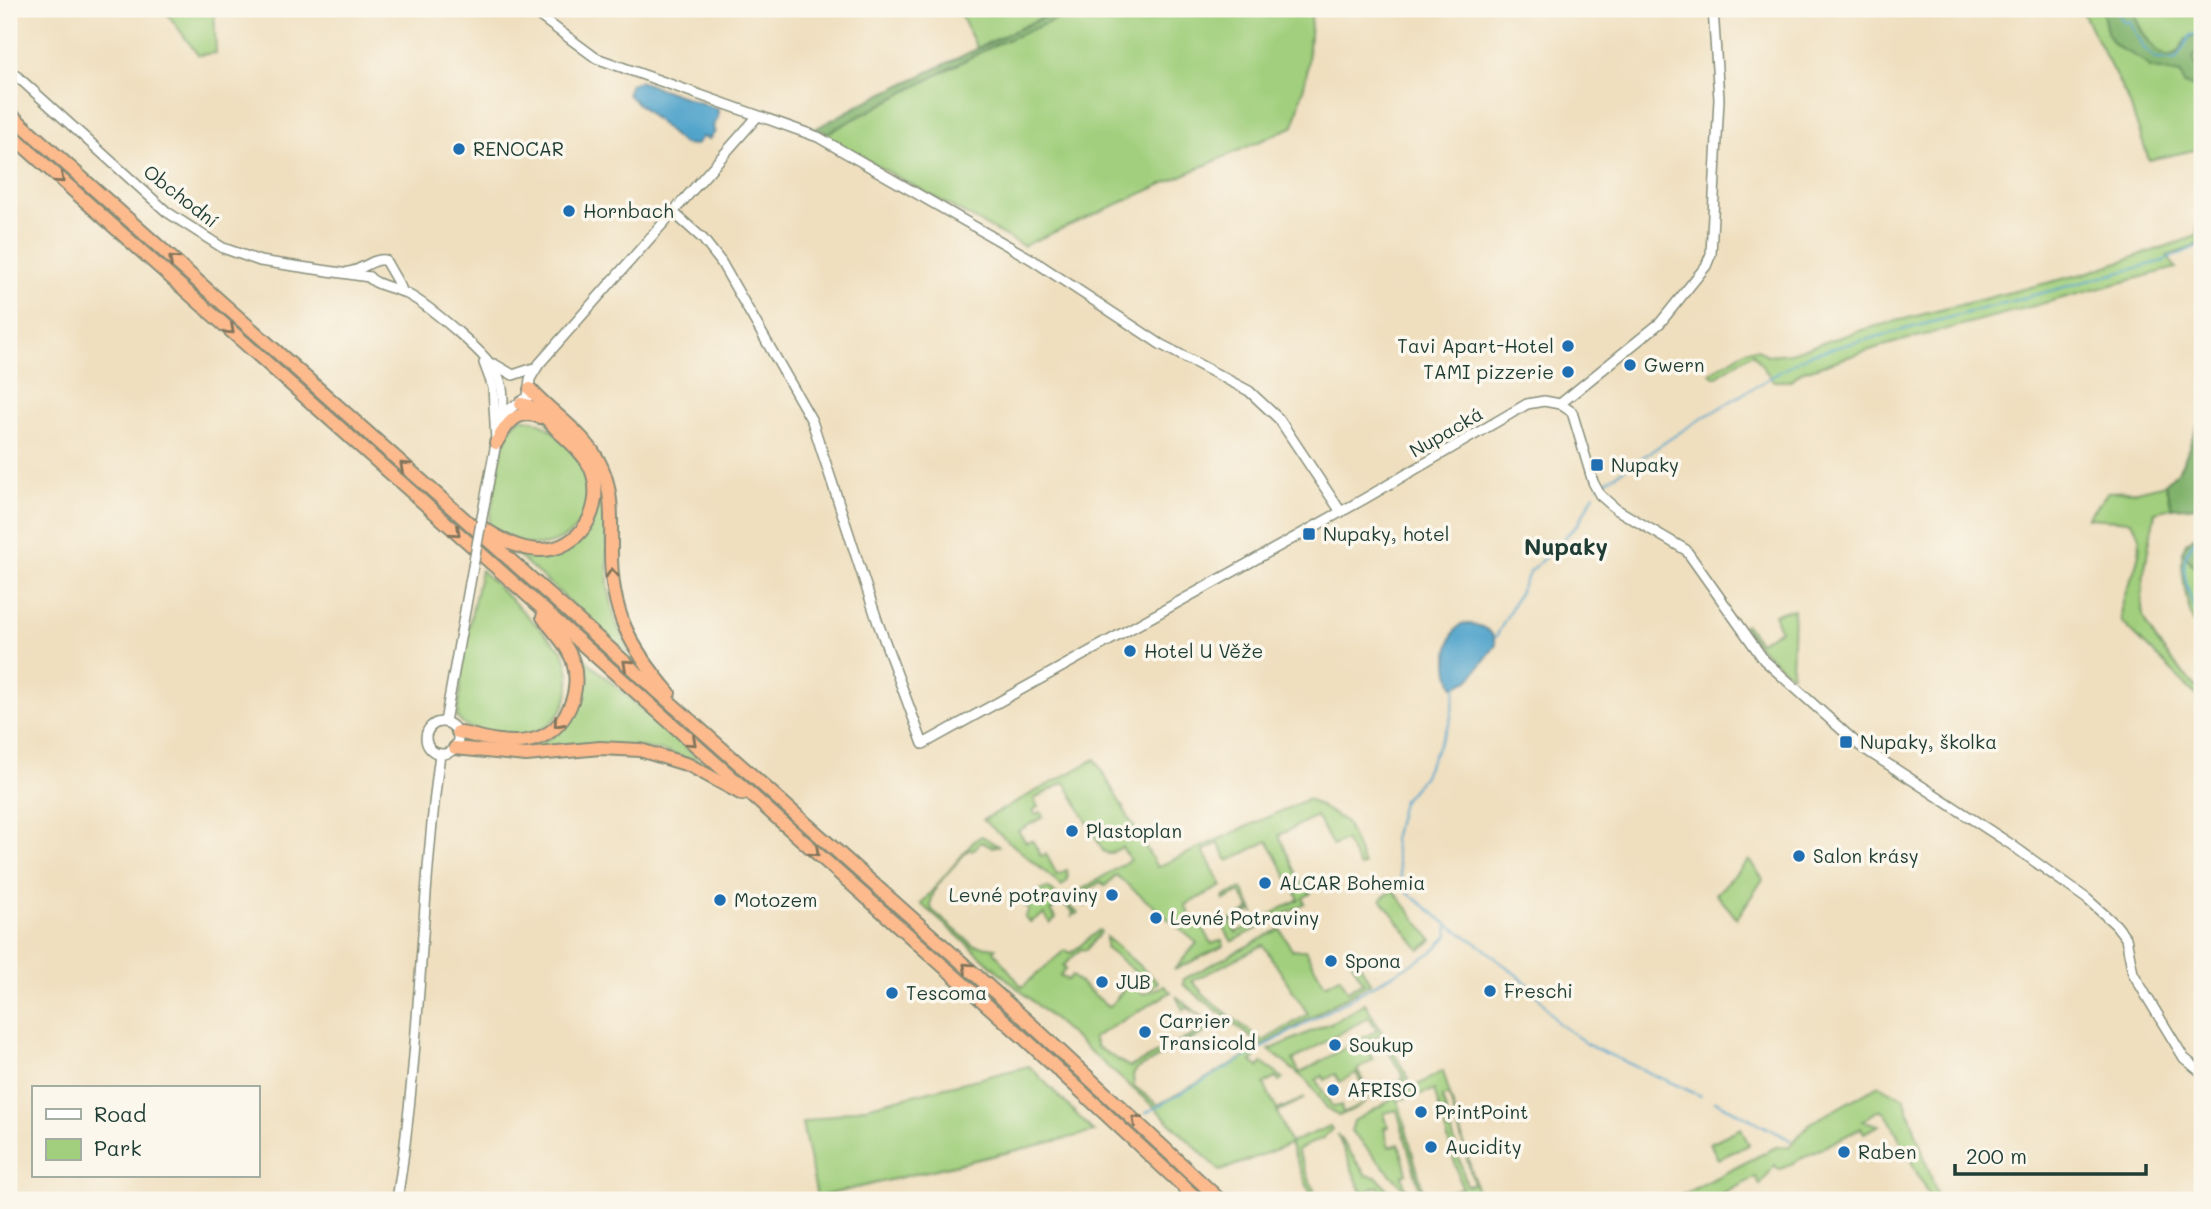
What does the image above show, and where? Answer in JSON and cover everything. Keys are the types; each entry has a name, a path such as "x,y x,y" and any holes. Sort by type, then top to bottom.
{"highway":[{"path":"9,113 1083,1072 1220,1200"},
{"path":"9,134 1044,1056 1198,1200"},
{"path":"530,387 579,435 602,468 610,500 612,581 624,628 641,659 696,726"},
{"path":"456,511 501,539 527,548 551,549 572,540 590,518 596,489 586,459 538,410 519,404"},
{"path":"496,443 511,420 521,414 533,414 553,425"},
{"path":"457,732 527,742 542,737 564,719 575,692 573,662 531,599"},
{"path":"455,748 526,755 600,748 640,750 689,765 763,806"}],"street":[{"path":"530,9 582,48 626,70 818,137 1039,264 1160,344 1248,391 1279,419 1341,512"},
{"path":"1713,9 1719,99 1711,254 1706,266 1660,323 1560,404 1576,419 1598,491 1616,509 1686,550 1764,660 1879,759 2009,843 2087,899 2122,932 2130,965 2140,985 2180,1052 2202,1073"},
{"name":"Obchodní","path":"9,69 167,212 208,240 260,261 369,276"},
{"path":"501,424 528,397 539,364 757,117"},
{"name":"Nupacká","path":"674,212 722,262 812,421 878,623 923,744 1341,512 1527,404 1544,401 1560,404"},
{"path":"340,273 385,260 390,266 391,275 408,294"},
{"path":"371,263 369,276 373,282 383,283 408,294 434,312 481,355 498,376 501,393 501,424 445,722"},
{"path":"383,283 391,275"},
{"path":"481,355 530,387"},
{"path":"481,355 493,387 496,443"},
{"path":"501,393 505,380 539,364"},
{"path":"501,393 507,402 519,404"},
{"path":"440,754 455,748 457,732 445,722"},
{"path":"440,754 430,748 426,734 434,724 445,722"},
{"path":"397,1200 413,1077 423,894 440,754"}],"green space":[{"path":"164,9 214,9 216,53 198,55"},
{"path":"958,9 1061,9 977,48"},
{"path":"1061,9 1080,9 990,47 828,133 815,129 861,104"},
{"path":"1080,9 1312,9 1307,73 1294,126 1023,246 839,145 825,134 990,47"},
{"path":"2081,9 2102,9 2116,39 2142,59 2149,68 2181,74 2184,80 2198,68 2193,58 2202,47 2202,238 2194,247 2167,256 2176,268 1879,347 1801,372 1790,381 1773,381 1753,353 1715,377 1710,373 1748,349 1757,349 1767,355 1791,353 1865,329 2086,273 2197,236 2199,149 2149,160 2129,102"},
{"path":"2102,9 2133,9 2146,37 2156,49 2168,57 2177,54 2185,40 2202,31 2202,47 2193,58 2200,78 2194,88 2184,84 2181,74 2149,68 2140,59 2116,46 2108,35"},
{"path":"2133,9 2202,9 2202,31 2168,57 2156,49 2146,37"},
{"path":"532,399 596,464 606,502 608,585 615,620 631,656 513,551 533,554 572,545 600,484 530,401"},
{"path":"520,418 540,423 560,438 583,465 590,487 590,500 579,524 559,540 546,544 520,542 488,525 505,434"},
{"path":"2202,419 2202,506 2172,508 2165,484 2184,460"},
{"path":"2165,484 2172,508 2155,512 2144,579 2143,615 2159,645 2202,692 2202,701 2122,622 2125,596 2140,546 2138,533 2131,521 2087,518 2108,492 2137,491"},
{"path":"2202,531 2202,575 2182,552 2186,543"},
{"path":"2182,552 2202,575 2202,645 2187,600"},
{"path":"481,570 563,651 569,672 569,691 554,720 541,729 524,735 505,736 476,730 465,726 457,717 465,645"},
{"path":"1794,609 1791,675 1760,648 1742,626 1745,624 1759,642 1780,630 1774,614"},
{"path":"576,651 706,766 661,751 621,746 526,750 460,743 461,740 521,746 548,739 560,731 573,715 581,693 582,675"},
{"path":"1095,759 1157,867 1308,799 1346,822 1364,865 1360,867 1345,840 1333,846 1316,816 1279,835 1301,884 1307,881 1311,893 1303,898 1305,903 1232,942 1220,921 1225,923 1250,909 1240,892 1224,900 1223,897 1242,888 1254,913 1251,911 1230,922 1236,933 1299,899 1268,841 1228,861 1218,843 1203,851 1222,886 1185,905 1196,926 1201,924 1212,944 1222,940 1224,946 1174,970 1197,943 1116,875 1105,886 1101,882 1089,889 1083,899 1089,903 1085,906 1073,895 1130,860 1122,847 1109,854 1103,851 1065,782 1034,799 1038,807 1033,810 1035,814 1041,812 1043,817 1018,831 1026,842 1032,840 1041,856 1046,854 1057,875 1067,870 1068,880 1062,886 983,820"},
{"path":"982,836 998,846 992,847 981,842 972,851 969,849 937,886 931,902 932,910 973,945 996,948 994,951 1022,987 1065,950 1071,953 1099,930 1101,932 1086,950 1081,949 1063,966 1066,969 1060,975 1067,980 1072,976 1109,1007 1128,985 1143,994 1164,986 1171,992 1093,1038 1097,1047 1130,1067 1203,1030 1200,1025 1205,1020 1187,1007 1183,1010 1176,996 1215,1027 1137,1069 1133,1075 1134,1086 1158,1105 1245,1057 1239,1046 1255,1058 1251,1061 1259,1067 1262,1063 1283,1078 1279,1081 1277,1077 1264,1084 1277,1110 1305,1098 1277,1112 1290,1143 1330,1126 1332,1129 1323,1138 1297,1150 1318,1200 1313,1200 1290,1144 1220,1171 1154,1107 921,904 975,840"},
{"path":"1749,860 1763,879 1737,918 1716,894"},
{"path":"1048,888 1078,913 1072,916 1073,912 1061,902 1050,911 1056,918 1050,923 1044,914 1030,922 1025,917 1029,909 1025,906 1038,891"},
{"path":"1393,890 1432,940 1420,950 1381,899"},
{"path":"1280,929 1292,950 1305,950 1325,985 1340,977 1348,991 1363,982 1347,954 1353,951 1370,983 1262,1046 1183,984 1184,979","holes":["1263,945 1308,1014 1263,1041 1208,999 1192,981"]},
{"path":"1106,937 1158,982 1151,988 1140,985 1137,973 1106,948"},
{"path":"1365,1003 1409,1079 1390,1090 1388,1088 1404,1078 1379,1035 1364,1044 1373,1060 1357,1070 1371,1094 1379,1091 1383,1093 1371,1100 1356,1073 1340,1082 1335,1074 1325,1080 1323,1076 1316,1080 1332,1106 1341,1106 1343,1114 1366,1103 1339,1116 1327,1108 1307,1081 1269,1050 1337,1020","holes":["1369,1017 1377,1030 1300,1073 1293,1060"]},
{"path":"1029,1066 1094,1132 817,1197 802,1123"},
{"path":"1443,1071 1480,1200 1417,1200 1422,1198 1397,1110 1384,1113 1388,1127 1384,1128 1389,1147 1399,1144 1407,1173 1402,1175 1405,1188 1412,1191 1414,1200 1351,1131 1354,1121","holes":["1434,1090 1462,1188 1425,1198 1398,1100","1449,1095 1474,1184 1467,1186 1442,1097"]},
{"path":"1879,1085 1904,1098 1939,1200 1931,1200 1891,1122 1884,1111 1878,1110 1863,1121 1879,1125 1864,1133 1861,1128 1779,1170 1775,1165 1760,1185 1756,1177 1711,1200 1672,1200 1776,1147 1790,1146 1809,1124"},
{"path":"1741,1128 1749,1145 1718,1159 1710,1143"},
{"path":"1337,1134 1366,1175 1377,1177 1388,1190 1383,1196 1378,1186 1362,1193"}],"water":[{"path":"639,81 718,109 718,118 713,126 715,132 709,139 702,137 696,145 683,144 627,94 631,84"},
{"path":"1461,624 1472,624 1488,631 1495,639 1496,645 1469,680 1454,687 1449,672 1449,645"}],"waterway":[{"path":"2115,9 2124,22 2129,21 2143,47 2156,59 2175,60 2191,35 2202,34"},
{"path":"1599,486 1691,425 1808,355 2163,261 2202,244"},
{"path":"1496,637 1530,572 1578,524 1594,494"},
{"path":"2202,536 2192,543 2185,564 2188,589 2202,623"},
{"path":"1146,1113 1431,953 1448,936 1447,924 1404,890 1393,840 1402,802 1423,777 1450,722 1456,687"},
{"path":"1449,925 1481,946 1529,985"},
{"path":"1537,995 1558,1023 1590,1046 1701,1096"},
{"path":"1715,1101 1791,1140"}],"place":[{"name":"RENOCAR","path":"459,149"},
{"name":"Hornbach","path":"569,211"},
{"name":"Tavi Apart-Hotel","path":"1568,346"},
{"name":"Gwern","path":"1630,365"},
{"name":"TAMI pizzerie","path":"1568,372"},
{"name":"Nupaky","path":"1597,465"},
{"name":"Nupaky, hotel","path":"1309,534"},
{"name":"Hotel U Věže","path":"1130,651"},
{"name":"Nupaky, školka","path":"1846,742"},
{"name":"Plastoplan","path":"1072,831"},
{"name":"Salon krásy","path":"1799,856"},
{"name":"ALCAR Bohemia","path":"1265,883"},
{"name":"Levné potraviny","path":"1112,895"},
{"name":"Motozem","path":"720,900"},
{"name":"Levné Potraviny","path":"1156,918"},
{"name":"Spona","path":"1331,961"},
{"name":"JUB","path":"1102,982"},
{"name":"Freschi","path":"1490,991"},
{"name":"Tescoma","path":"892,993"},
{"name":"Carrier Transicold","path":"1145,1032"},
{"name":"Soukup","path":"1335,1045"},
{"name":"AFRISO","path":"1333,1090"},
{"name":"PrintPoint","path":"1421,1112"},
{"name":"Aucidity","path":"1431,1147"},
{"name":"Raben","path":"1844,1152"}],"district":[{"name":"Nupaky","path":"1566,547"}]}
